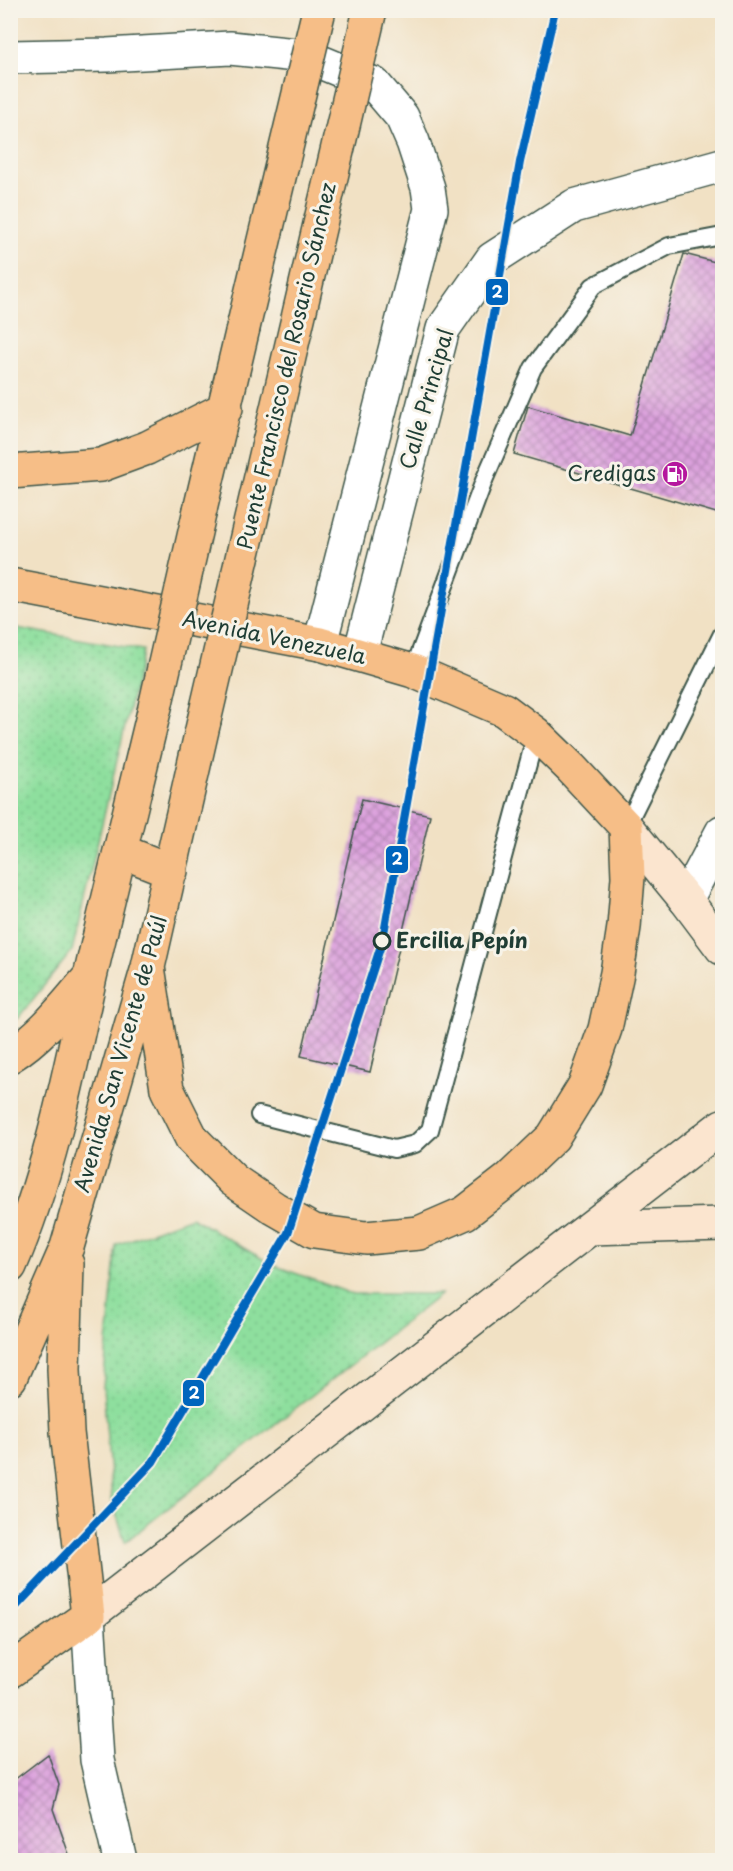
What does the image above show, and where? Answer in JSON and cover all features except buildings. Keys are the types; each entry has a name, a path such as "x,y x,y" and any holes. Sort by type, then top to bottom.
{"main road":[{"path":"10,472 101,465 147,448 226,408 243,328 320,10"},
{"name":"Puente Francisco del Rosario Sánchez","path":"204,721 370,10"},
{"name":"Avenida San Vicente de Paúl","path":"10,1266 29,1222 63,1107 91,975 226,408"},
{"name":"Avenida Venezuela","path":"10,585 320,644 413,671 504,710 536,734 626,827"},
{"name":"Avenida San Vicente de Paúl","path":"10,1378 67,1247 148,967 204,721"},
{"path":"626,827 723,948"},
{"path":"148,967 167,1089 192,1139 233,1180 274,1208 314,1231 366,1238 419,1233 465,1214 509,1179 553,1137 585,1085 605,1029 617,973 628,877 626,827"},
{"path":"121,851 171,871"},
{"path":"10,1056 24,1047 52,1022 91,975"},
{"path":"10,1671 88,1616 723,1126"},
{"path":"590,1228 723,1224"},
{"path":"67,1247 64,1369 67,1422 88,1616"}],"street":[{"path":"10,57 107,55 230,48 306,56 374,84 402,117 428,188 431,209 320,644"},
{"name":"Calle Principal","path":"360,654 443,329 492,259 574,206 723,165"},
{"path":"686,900 723,832"},
{"path":"88,1616 97,1760 120,1860"}],"lane":[{"path":"413,671 485,478 533,368 593,286 669,246 723,236"},
{"path":"626,827 723,634"},
{"path":"259,1115 394,1149 415,1144 430,1130 536,734"}],"green space":[{"path":"11,627 143,650 72,951 18,1018 11,1022"},
{"path":"191,1217 273,1265 352,1294 441,1294 125,1542 112,1500 103,1387 116,1245"}],"transit line":[{"name":"2","path":"10,1613 153,1462 288,1233 383,939 520,162 555,10"}],"place":[{"name":"Credigas","path":"675,474"},
{"name":"Ercilia Pepín","path":"382,941"}]}
